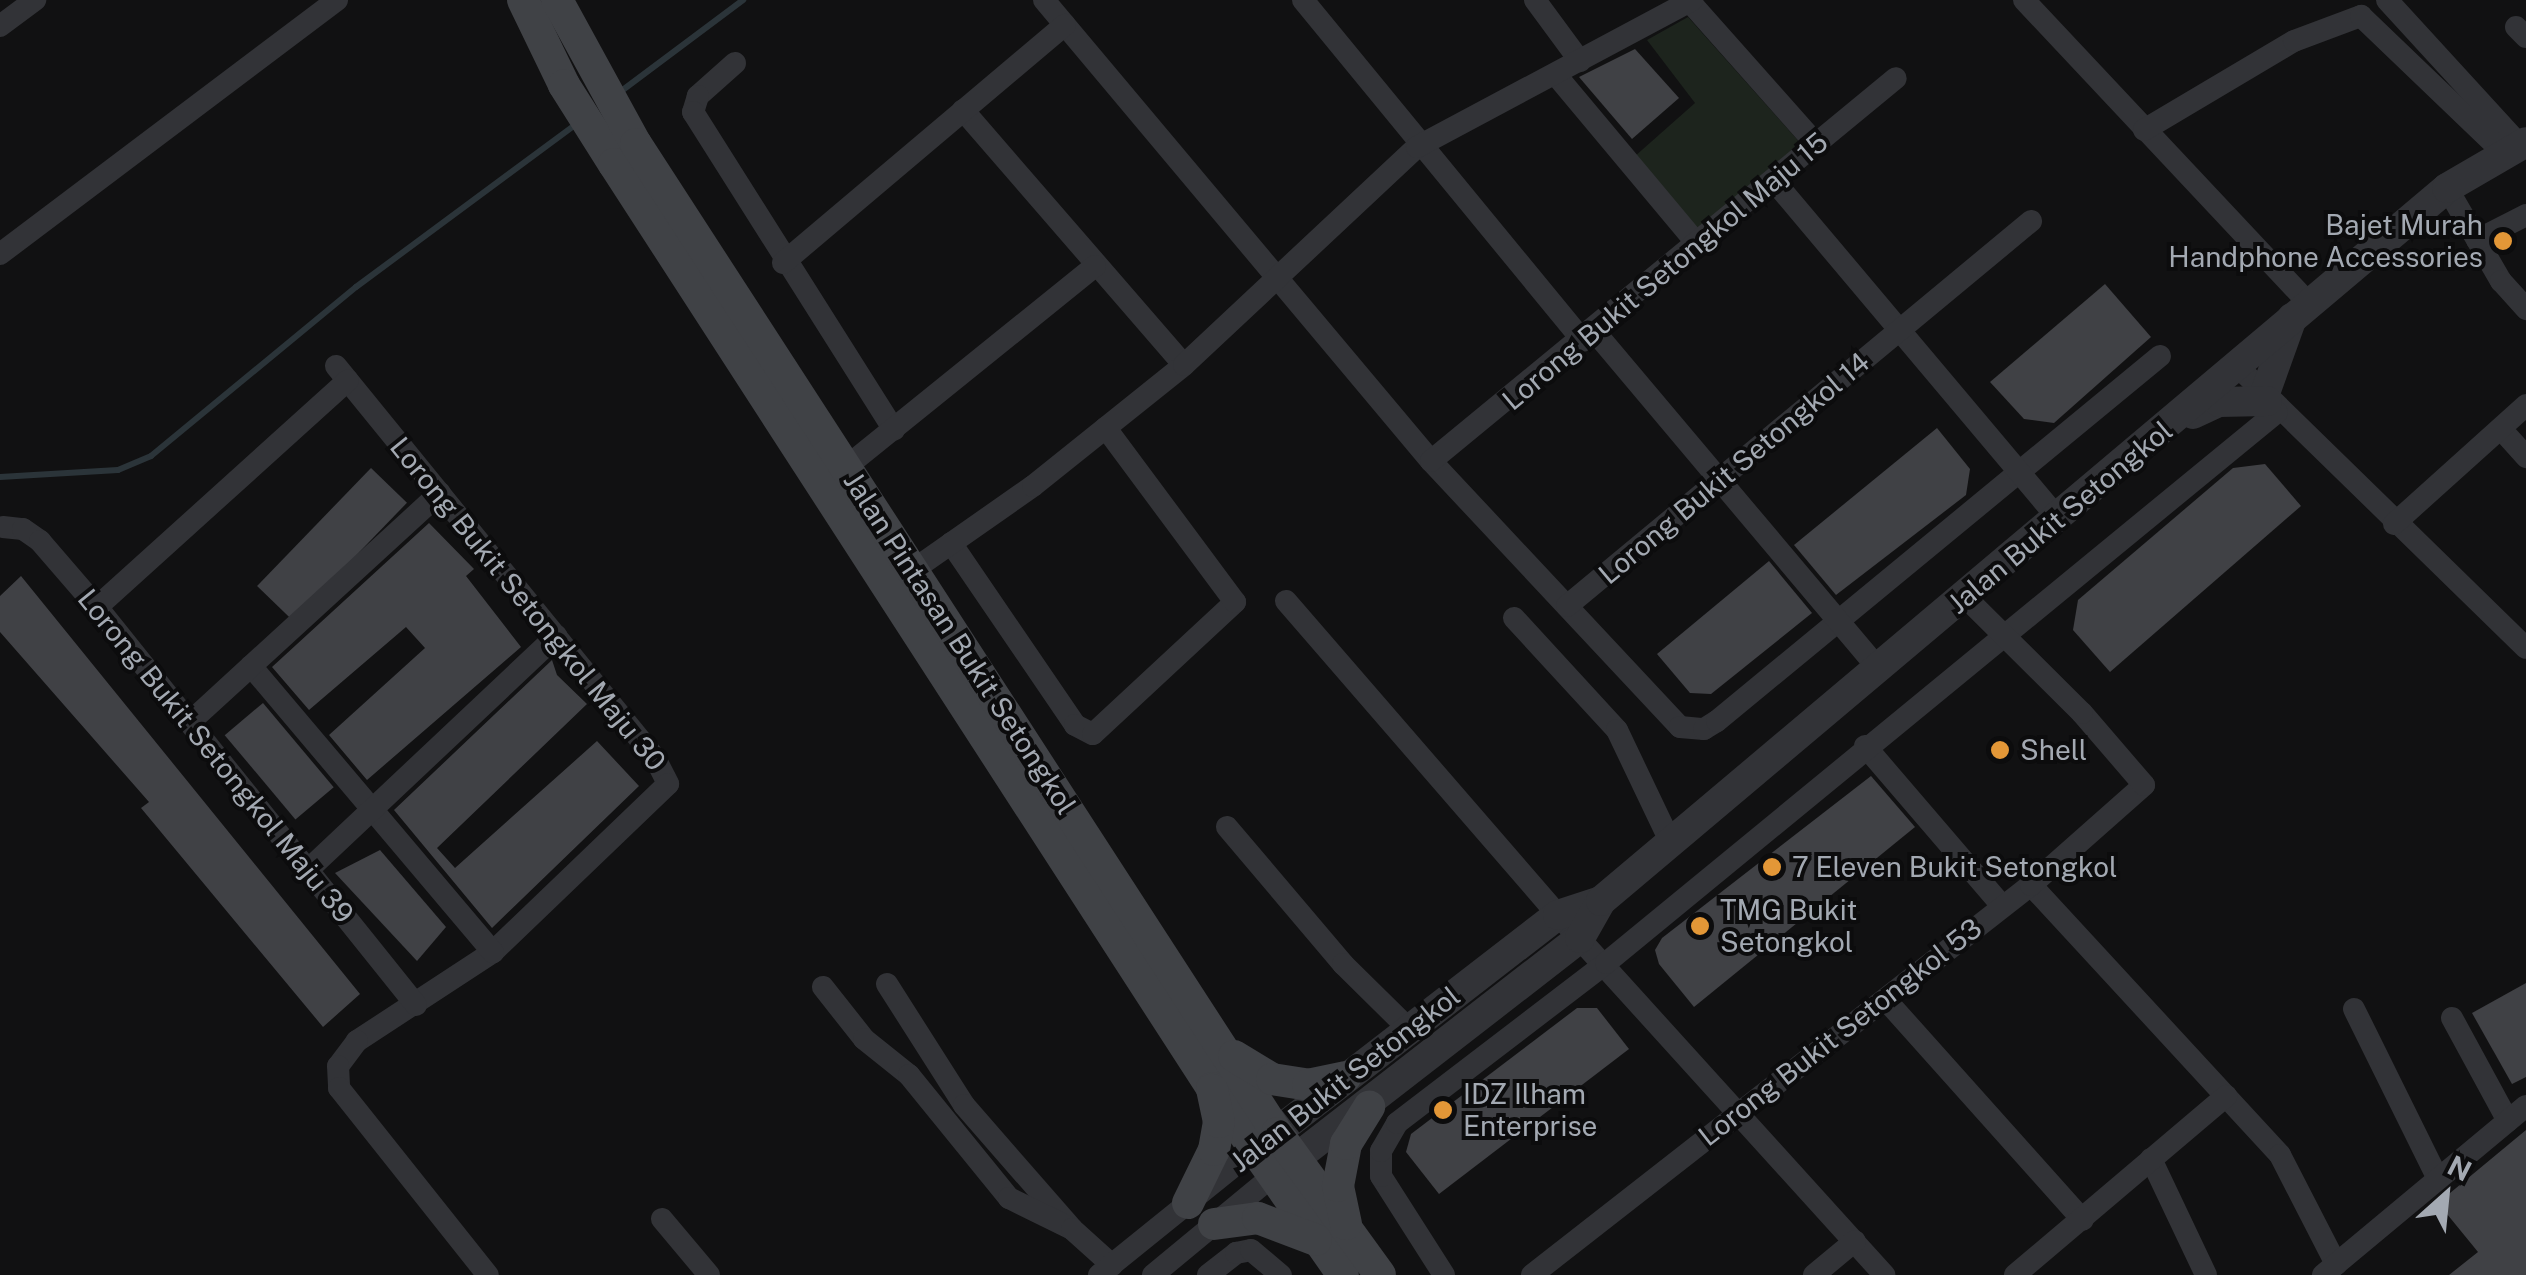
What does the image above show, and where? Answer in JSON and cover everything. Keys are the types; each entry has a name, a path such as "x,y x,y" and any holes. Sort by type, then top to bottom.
{"main road":[{"name":"Jalan Pintasan Bukit Setongkol","path":"522,0 578,78 1212,1088 1275,1154 1333,1235 1380,1275"},
{"name":"Jalan Pintasan Bukit Setongkol","path":"557,0 578,78"},
{"name":"Jalan Pintasan Bukit Setongkol","path":"625,154 846,467 1214,1034 1275,1154"},
{"path":"1214,1034 1239,1062 1272,1080 1308,1084 1344,1076"},
{"path":"1188,1203 1214,1150 1219,1122 1212,1088"},
{"path":"1214,1224 1269,1219 1333,1235 1346,1144 1369,1107"},
{"name":"Jalan Pintasan Bukit Setongkol","path":"1333,1235 1344,1275"}],"street":[{"path":"0,26 35,0"},
{"path":"0,254 338,0"},
{"path":"1044,0 1431,461 1680,727 1704,730 1840,623 2160,356"},
{"path":"1303,0 1418,147 1720,480 1878,669"},
{"path":"1535,0 1580,61"},
{"path":"1444,1275 1381,1176 1381,1151 1397,1124 1606,964 2004,634 2270,403 2301,309 2024,0"},
{"path":"2387,0 2517,147"},
{"path":"912,570 1106,428 1184,365 1279,280 1342,212 1418,147 1691,1 1817,145"},
{"path":"2144,130 2294,42 2361,16 2517,147"},
{"path":"783,263 1064,25"},
{"path":"735,63 698,96 693,112 783,263 894,430"},
{"path":"1556,75 1698,245"},
{"name":"Lorong Bukit Setongkol Maju 15","path":"1431,461 1589,337 1896,78"},
{"path":"963,110 1184,365"},
{"name":"Jalan Bukit Setongkol","path":"1153,1275 1214,1224 1344,1076 1558,915 1600,901 2172,424 2301,309 2447,188 2517,147"},
{"path":"1774,181 2058,518"},
{"path":"2447,188 2526,309"},
{"path":"2478,240 2526,215"},
{"name":"Lorong Bukit Setongkol 14","path":"1567,606 2031,221"},
{"path":"846,467 1095,266"},
{"path":"2236,365 2394,524 2522,636"},
{"name":"Lorong Bukit Setongkol Maju 30","path":"97,607 342,373 655,758 668,784 493,952 358,1042 338,1066 339,1088 488,1275"},
{"path":"2172,424 2219,402 2270,403"},
{"path":"2394,524 2526,406"},
{"path":"951,543 1075,725 1094,734 1235,602 1106,428"},
{"path":"2501,429 2526,457"},
{"path":"190,722 440,494"},
{"name":"Lorong Bukit Setongkol Maju 39","path":"3,527 23,529 40,541 416,1005"},
{"path":"1966,597 2004,634"},
{"path":"1286,601 1558,915 1885,1275"},
{"path":"1514,618 1617,730 1671,843"},
{"name":"Lorong Bukit Setongkol 53","path":"1532,1275 1737,1110 1886,1000 2031,885 2144,785 2004,634"},
{"path":"309,869 556,636"},
{"path":"251,666 493,952"},
{"path":"1866,746 2002,906"},
{"path":"1226,827 1343,964 1408,1028"},
{"path":"2031,885 2280,1155 2330,1270 2517,1113 2452,1018"},
{"name":"Jalan Bukit Setongkol","path":"1105,1270 1188,1203 1369,1107 1580,938 1600,901"},
{"path":"888,984 964,1105 1105,1270"},
{"path":"824,987 864,1038 909,1075 1010,1198 1072,1229"},
{"path":"1886,1000 2083,1220"},
{"path":"2354,1010 2437,1177"},
{"path":"2014,1275 2226,1096"},
{"path":"2151,1159 2206,1275"},
{"path":"662,1220 709,1275"},
{"path":"1814,1275 1855,1242"},
{"path":"1208,1275 1236,1253 1264,1256 1282,1275"}],"shaded area":[{"path":"1688,17 1802,145 1700,232 1634,157 1695,103 1647,40"}],"building":[{"path":"1635,49 1679,98 1632,139 1579,77"},
{"path":"2105,284 2151,337 2054,423 2024,419 1990,382"},
{"path":"1937,428 1970,469 1966,495 1836,595 1794,545"},
{"path":"2265,464 2301,506 2110,672 2073,630 2078,600 2233,468"},
{"path":"371,468 407,503 293,621 257,586"},
{"path":"429,523 474,569 466,576 521,647 367,780 329,735 425,648 406,627 309,710 272,667"},
{"path":"1769,561 1812,613 1711,694 1690,693 1657,654"},
{"path":"21,576 360,994 323,1027 141,808 149,802 0,632 0,596"},
{"path":"552,660 557,675 587,704 437,848 455,868 597,741 639,786 492,928 394,810"},
{"path":"263,703 334,787 295,819 225,735"},
{"path":"1871,776 1915,827 1694,1007 1659,964 1655,950 1662,938"},
{"path":"380,850 446,927 417,961 335,873"},
{"path":"2526,983 2526,1077 2512,1084 2472,1013"},
{"path":"1577,1008 1597,1008 1629,1049 1439,1194 1406,1152 1411,1134"},
{"path":"2526,1130 2526,1275 2449,1275 2478,1252 2438,1203"}],"waterway":[{"path":"620,92 743,0"},
{"path":"0,477 118,470 151,456 356,287 578,123"}],"place":[{"name":"Bajet Murah Handphone Accessories","path":"2503,241"},
{"name":"Shell","path":"2000,750"},
{"name":"7 Eleven Bukit Setongkol","path":"1772,867"},
{"name":"TMG Bukit Setongkol","path":"1700,926"},
{"name":"IDZ Ilham Enterprise","path":"1443,1110"}]}
